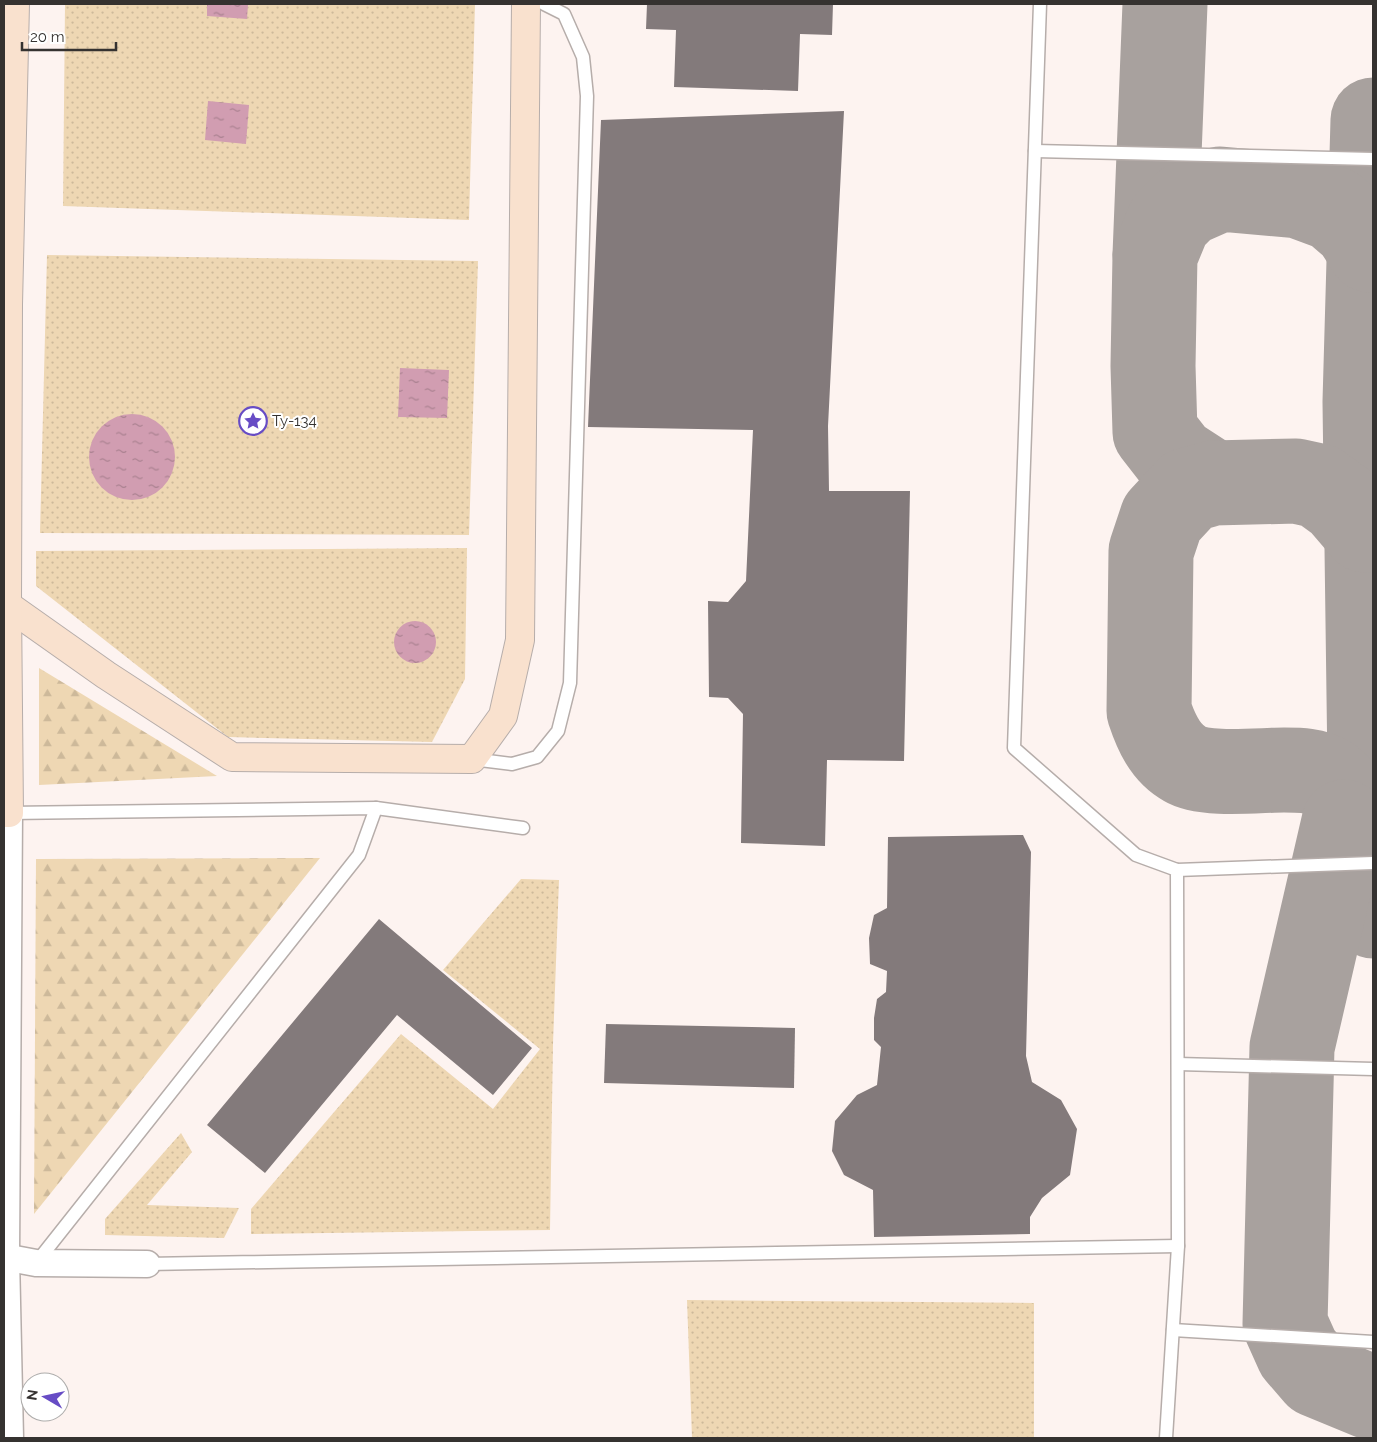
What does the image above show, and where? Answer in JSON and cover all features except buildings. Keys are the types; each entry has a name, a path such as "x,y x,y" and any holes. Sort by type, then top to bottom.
{"street":[{"path":"10,1438 5,1257 8,305 15,4"},
{"path":"7,605 106,675 232,757 472,759 503,716 520,640 526,4"},
{"path":"5,1257 36,1263 147,1264"}],"lane":[{"path":"472,759 512,764 537,757 558,732 570,683 587,96 583,58 564,14 544,4"},
{"path":"1040,4 1014,748 1136,855 1177,870 1373,863"},
{"path":"1035,151 1373,159"},
{"path":"7,813 376,808 523,828"},
{"path":"36,1263 359,855 376,808"},
{"path":"1166,1438 1178,1246 1177,870"},
{"path":"1178,1064 1373,1069"},
{"path":"147,1264 1178,1246"},
{"path":"1173,1330 1373,1342"}],"green space":[{"path":"65,4 475,4 469,220 63,206"},
{"path":"47,255 478,261 469,535 40,533"},
{"path":"467,548 465,679 432,742 228,737 36,586 36,551"},
{"path":"39,668 217,776 39,785"},
{"path":"320,858 34,1214 36,859"},
{"path":"521,879 559,880 553,1044 550,1230 251,1234 251,1209 401,1034 493,1109 540,1049 443,970"},
{"path":"181,1133 192,1152 147,1205 239,1208 224,1238 105,1235 105,1219"},
{"path":"687,1300 1034,1303 1034,1438 692,1438"}],"water":[{"path":"207,4 248,4 247,19 207,16"},
{"path":"208,101 249,105 246,144 205,140"},
{"path":"400,368 449,370 447,418 398,417"},
{"path":"132,414 148,417 156,421 168,433 172,441 175,457 172,473 168,481 156,493 148,497 132,500 116,497 108,493 96,481 92,473 89,457 92,441 96,433 108,421 116,417"},
{"path":"415,621 430,627 436,642 430,657 415,663 400,657 394,642 400,627"}],"taxiway":[{"path":"1155,255 1165,4"},
{"path":"1373,120 1365,402 1371,842 1369,908 1373,916"},
{"path":"1213,483 1176,459 1155,432 1153,366 1155,255 1169,221 1186,204 1220,189 1299,196 1334,209 1355,227 1370,250"},
{"path":"1365,530 1341,502 1319,486 1296,481 1213,483 1188,490 1162,518 1151,551 1149,711 1158,734 1167,748 1178,759 1194,768 1219,771 1301,770 1317,773 1328,778 1348,798 1371,842"},
{"path":"1344,822 1292,1047 1285,1324 1298,1353 1317,1375 1373,1397"}],"place":[{"name":"Ту-134","path":"253,421"}]}
